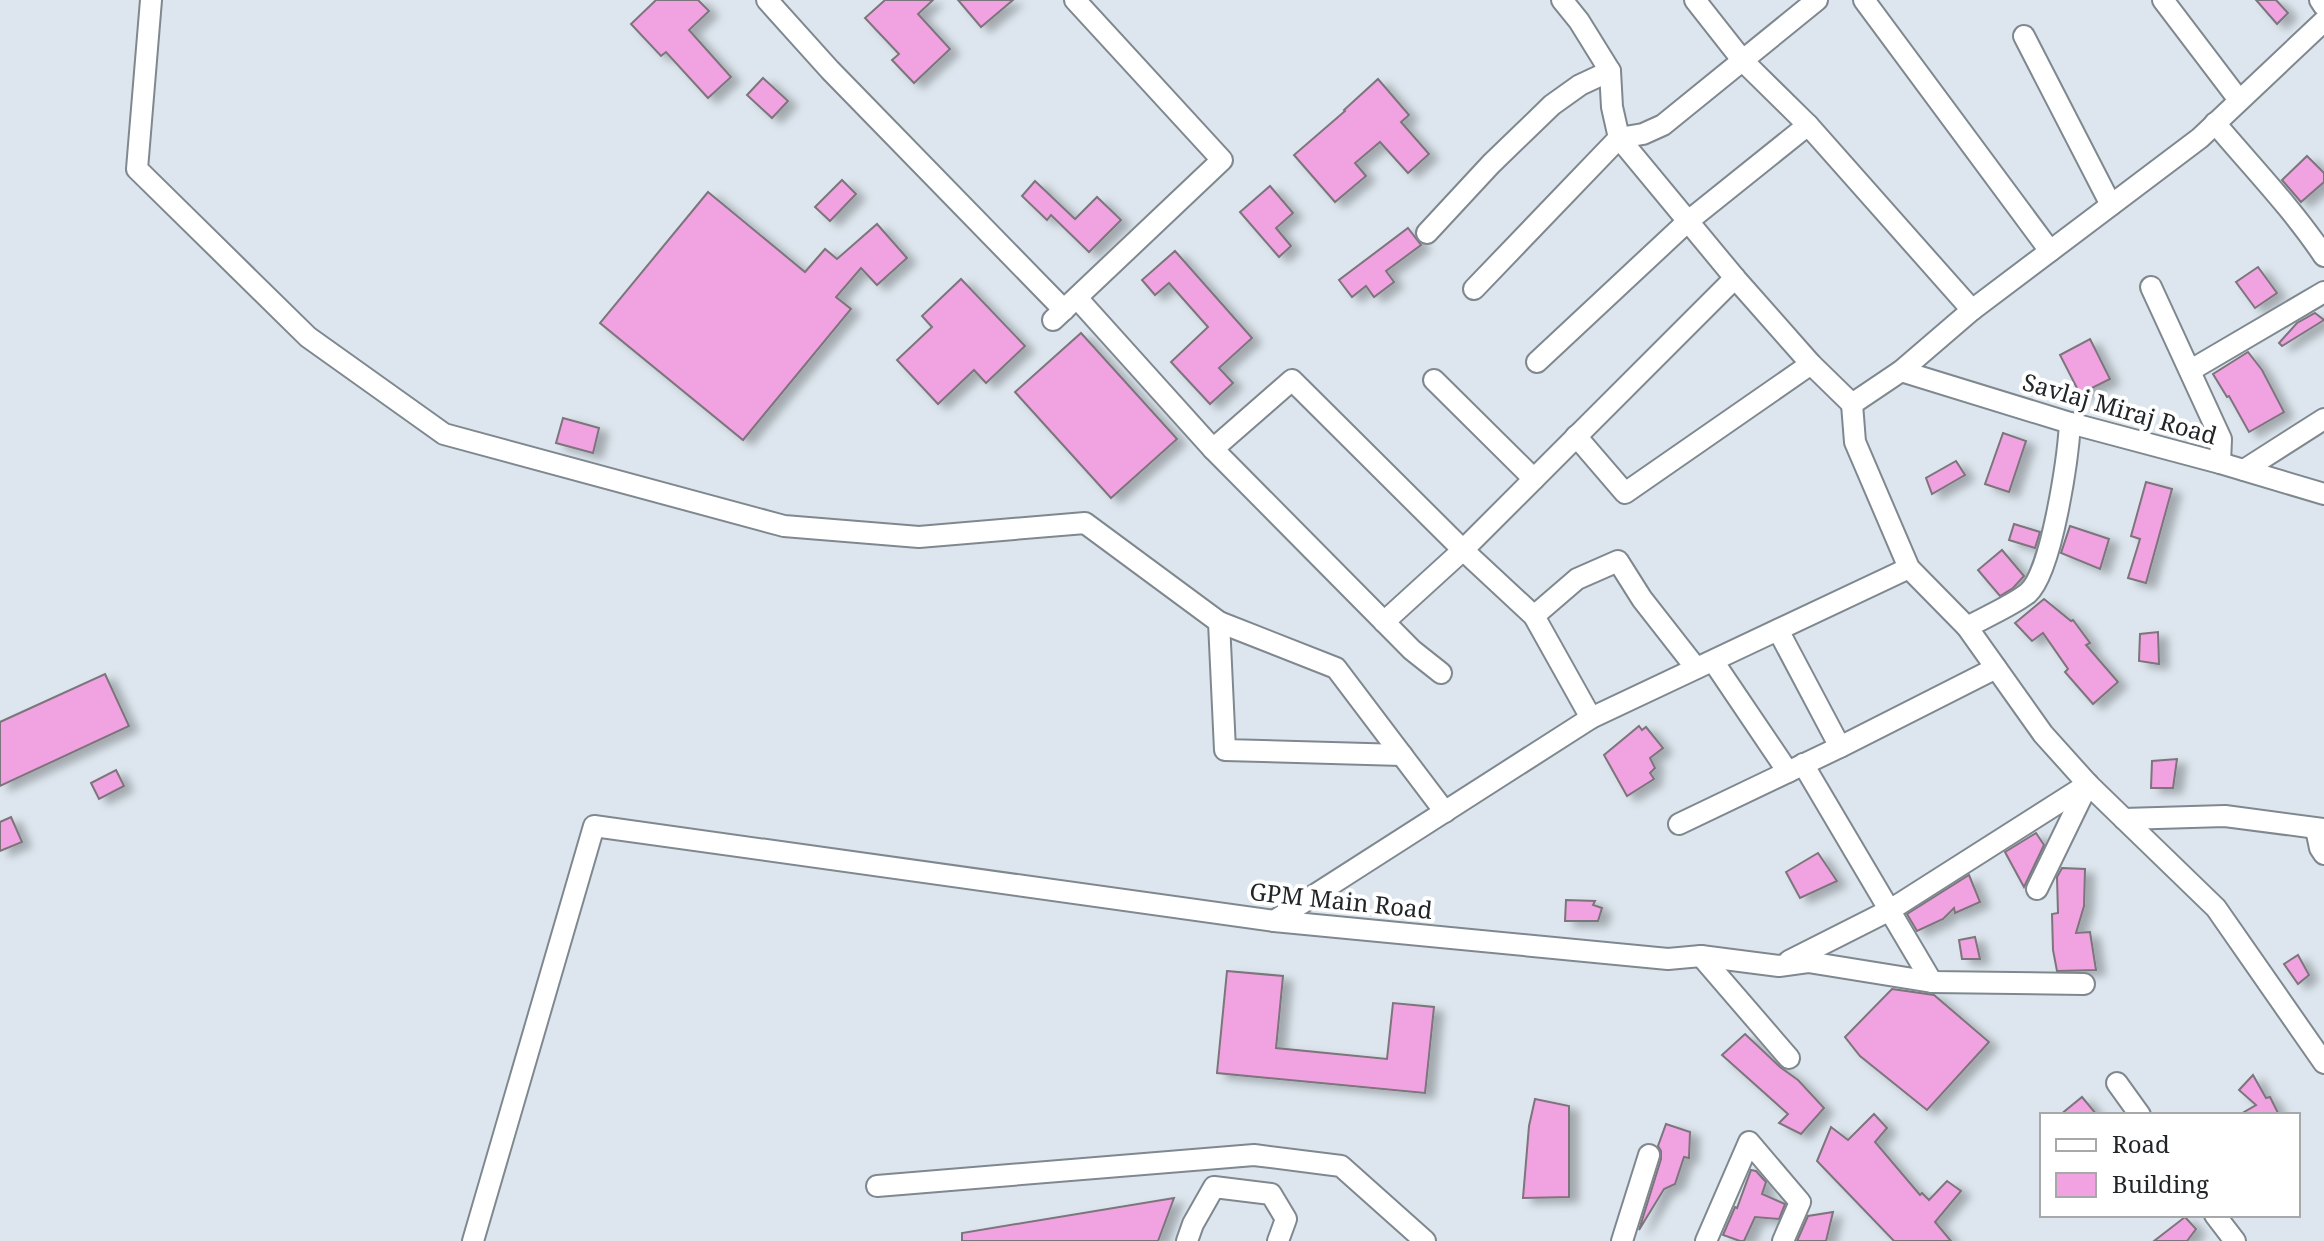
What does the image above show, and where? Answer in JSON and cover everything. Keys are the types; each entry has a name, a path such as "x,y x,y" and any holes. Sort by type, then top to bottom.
{"street":[{"path":"151,0 137,169 308,337 444,434 784,526 919,537 1085,523 1219,622 1336,668 1445,812"},
{"path":"1065,309 1222,160 1075,0"},
{"path":"1562,0 1610,71 1612,107 1619,138 1735,278 1811,364 1852,404 1855,442 1909,568 1967,627 2043,734 2088,784 2216,908 2324,1063"},
{"path":"1695,0 1743,61 1808,125 1972,310"},
{"path":"1474,289 1619,138 1643,134 1663,125 1817,0"},
{"path":"1864,0 2050,251"},
{"path":"2163,0 2239,100"},
{"path":"2320,0 2324,6"},
{"path":"775,3 830,70 1065,309 1213,449 1412,650 1441,673"},
{"path":"1852,404 1901,371 1972,310 2200,138 2324,21"},
{"path":"2024,36 2111,205"},
{"path":"1427,233 1491,164 1552,105 1580,85 1610,71"},
{"path":"2215,123 2301,221 2324,256"},
{"path":"1537,362 1687,222 1808,125"},
{"path":"1384,622 1463,550 1735,278"},
{"path":"2151,287 2221,439 2220,463"},
{"path":"2191,370 2324,292"},
{"path":"1576,436 1625,493 1811,364"},
{"name":"Savlaj Miraj Road","path":"1901,371 2070,423 2324,494"},
{"path":"1213,449 1292,380 1534,616 1591,718"},
{"path":"1434,380 1534,479"},
{"path":"2244,470 2324,419"},
{"path":"1967,627 2028,592 2038,579 2053,528 2070,423"},
{"path":"1534,616 1577,579 1618,561 1642,599 1705,664 1796,768 1890,910 1932,982"},
{"path":"1274,921 1591,718 1909,568"},
{"path":"1219,622 1225,750 1402,755"},
{"path":"1778,630 1840,747"},
{"path":"1679,824 1996,668"},
{"path":"2037,889 2088,784"},
{"path":"1779,966 1890,910 2088,784"},
{"path":"2124,819 2225,816 2320,829 2320,848 2324,854"},
{"name":"GPM Main Road","path":"473,1241 594,826 1274,921 1668,959 1701,956 1779,966 1808,962 1932,982 2084,984"},
{"path":"1701,956 1789,1058"},
{"path":"2117,1083 2139,1113"},
{"path":"1706,1241 1749,1142 1800,1202 1783,1241"},
{"path":"877,1186 1254,1155 1341,1166 1425,1241"},
{"path":"1622,1241 1649,1155"},
{"path":"1187,1241 1214,1187 1271,1194 1286,1219 1278,1241"},
{"path":"2217,1217 2235,1241"}],"building":[{"path":"656,0 698,0 709,11 689,30 731,77 708,98 666,52 661,56 631,24"},
{"path":"885,0 933,0 918,14 950,49 914,83 892,60 899,54 865,18"},
{"path":"958,0 1013,0 981,27"},
{"path":"2256,0 2276,0 2288,13 2277,24"},
{"path":"763,78 788,101 772,118 747,95"},
{"path":"1378,79 1409,115 1401,122 1429,154 1408,173 1380,142 1355,163 1366,176 1335,202 1294,155"},
{"path":"2307,156 2324,173 2324,182 2301,202 2282,180"},
{"path":"842,180 856,194 830,221 815,207"},
{"path":"1035,181 1075,219 1097,197 1121,220 1089,252 1051,215 1047,220 1022,196"},
{"path":"1270,186 1293,213 1276,228 1291,246 1279,257 1240,212"},
{"path":"708,192 805,272 825,249 837,259 877,224 907,258 877,285 861,268 836,297 851,309 743,440 600,323"},
{"path":"1408,228 1421,245 1386,271 1394,282 1374,297 1366,286 1352,297 1339,280"},
{"path":"1175,251 1252,338 1219,368 1233,383 1210,404 1171,362 1208,327 1169,283 1155,295 1142,280"},
{"path":"2258,267 2277,293 2255,308 2236,282"},
{"path":"961,279 1025,346 986,383 974,370 938,404 897,360 932,327 922,316"},
{"path":"2315,313 2324,320 2282,346 2279,343 2297,323"},
{"path":"1081,333 1177,439 1111,498 1015,392"},
{"path":"2090,339 2110,379 2080,394 2060,355"},
{"path":"2248,352 2262,370 2284,412 2249,432 2213,374"},
{"path":"563,418 599,428 593,453 556,443"},
{"path":"2003,433 2026,441 2009,492 1985,484"},
{"path":"1956,461 1965,475 1932,494 1926,478"},
{"path":"2146,482 2172,489 2146,583 2128,578 2140,539 2131,536"},
{"path":"2014,524 2040,532 2035,548 2009,540"},
{"path":"2070,526 2109,539 2100,569 2061,553"},
{"path":"2002,550 2024,576 2000,596 1978,570"},
{"path":"2044,599 2073,620 2090,643 2086,645 2118,682 2093,704 2065,672 2068,669 2043,633 2032,641 2015,623"},
{"path":"2158,632 2159,664 2139,661 2140,634"},
{"path":"105,674 129,726 0,786 0,722"},
{"path":"1639,726 1642,730 1646,727 1663,748 1650,758 1655,768 1650,773 1654,779 1627,796 1604,755"},
{"path":"2177,759 2173,788 2151,788 2152,761"},
{"path":"116,770 124,786 99,799 91,783"},
{"path":"11,817 22,842 0,851 0,822"},
{"path":"2036,833 2044,845 2024,887 2005,852"},
{"path":"1818,853 1837,881 1800,898 1786,872"},
{"path":"2062,868 2085,869 2084,906 2076,933 2090,932 2096,970 2057,971 2052,914 2058,913 2057,877"},
{"path":"1969,875 1980,902 1955,913 1954,908 1943,919 1917,931 1907,914"},
{"path":"1566,900 1595,901 1593,905 1602,908 1598,921 1565,921"},
{"path":"1975,937 1980,959 1962,959 1959,940"},
{"path":"2298,955 2309,975 2298,984 2284,964"},
{"path":"1227,971 1283,976 1276,1048 1387,1059 1393,1003 1434,1007 1425,1093 1217,1073"},
{"path":"1892,989 1934,995 1989,1042 1927,1110 1860,1056 1845,1037"},
{"path":"1745,1034 1798,1080 1824,1108 1801,1134 1779,1123 1788,1114 1722,1055"},
{"path":"2253,1075 2278,1113 2242,1113 2256,1105 2239,1090"},
{"path":"2082,1097 2095,1113 2062,1113"},
{"path":"1535,1099 1569,1106 1569,1197 1523,1198 1529,1126"},
{"path":"1874,1114 1887,1128 1875,1142 1920,1195 1922,1193 1929,1200 1947,1181 1961,1191 1935,1222 1951,1241 1894,1241 1817,1161 1831,1127 1848,1140"},
{"path":"1666,1124 1690,1132 1689,1158 1684,1157 1675,1184 1664,1189 1639,1230 1661,1159 1658,1146"},
{"path":"1751,1170 1766,1182 1762,1194 1785,1204 1779,1219 1755,1217 1744,1241 1740,1241 1723,1235"},
{"path":"1174,1198 1158,1241 962,1241 962,1233"},
{"path":"1833,1212 1826,1241 1797,1241 1808,1216"},
{"path":"2185,1217 2196,1229 2187,1241 2154,1241"}]}
